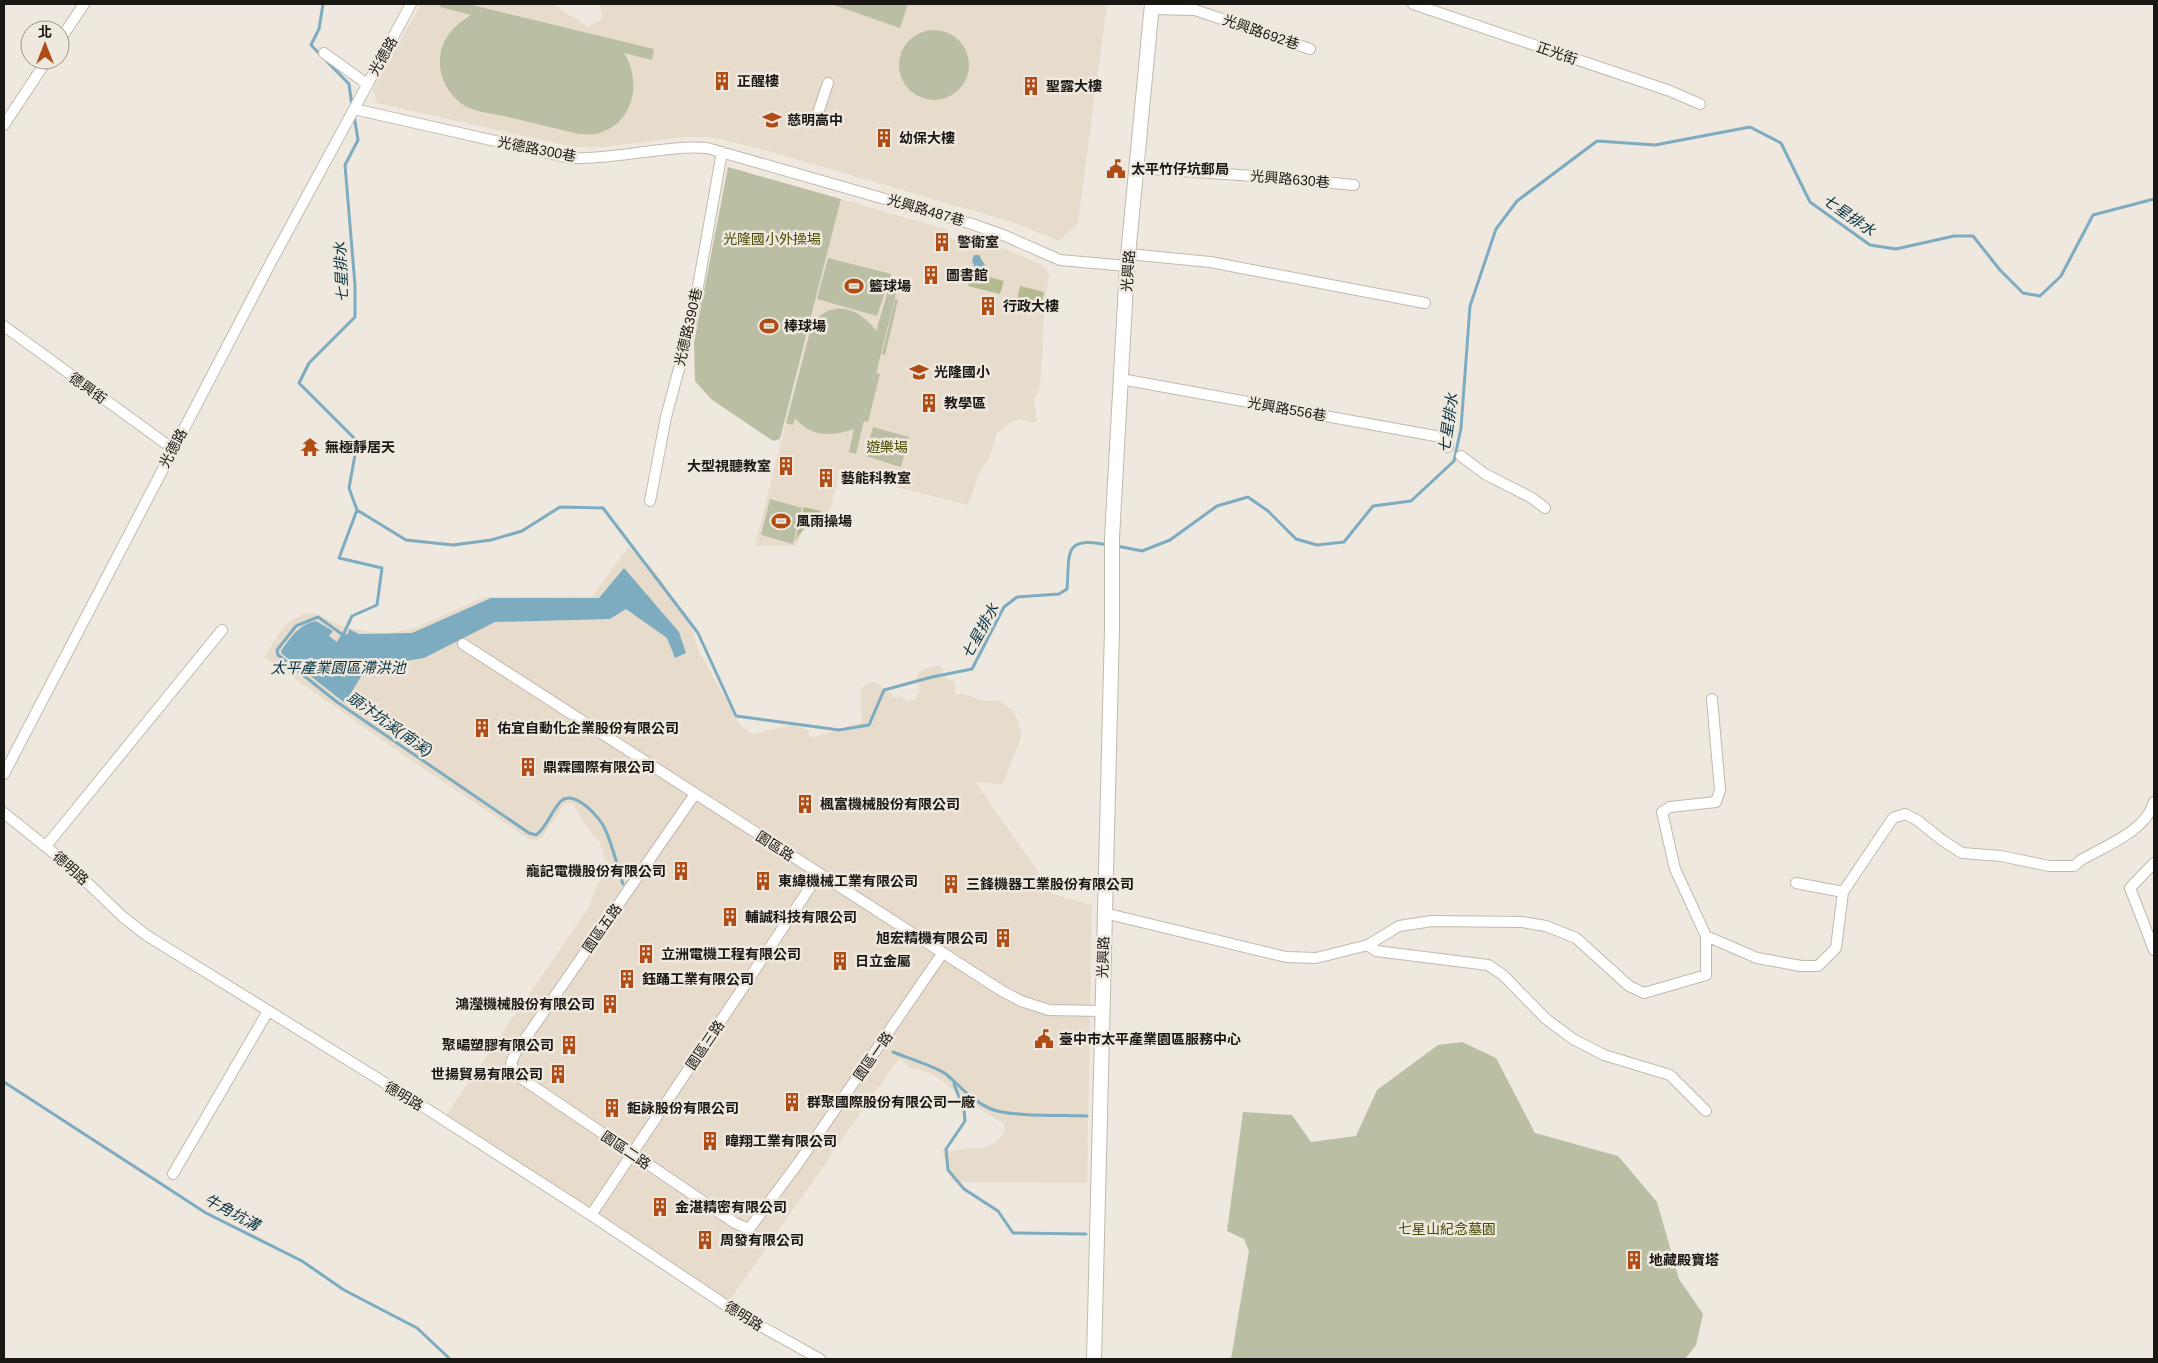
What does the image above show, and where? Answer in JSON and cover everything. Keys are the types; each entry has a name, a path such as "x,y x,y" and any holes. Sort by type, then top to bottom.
{"main road":[{"name":"光興路","path":"1094,1359 1101,1011 1112,628 1111,555 1128,260 1152,6"}],"street":[{"path":"70,25 84,4"},
{"name":"光德路","path":"4,774 173,449 345,124 411,4"},
{"name":"正光街","path":"1413,4 1670,91 1700,104"},
{"name":"光興路692巷","path":"1152,6 1195,10 1310,50"},
{"path":"324,54 367,84"},
{"path":"4,125 40,70"},
{"path":"816,119 828,83"},
{"name":"光德路300巷","path":"354,109 570,158 588,158 698,147 722,152"},
{"name":"光興路487巷","path":"722,152 978,226 1060,260 1210,262 1426,302"},
{"name":"光德路390巷","path":"650,501 666,417 692,320 722,152"},
{"name":"光興路630巷","path":"1137,168 1354,185"},
{"name":"德興街","path":"4,326 173,449"},
{"name":"光興路556巷","path":"1121,378 1441,436 1448,447"},
{"path":"1461,456 1485,474 1532,498 1545,508"},
{"path":"46,846 222,630"},
{"name":"園區路","path":"463,644 1002,991 1036,1007 1049,1010 1101,1011"},
{"path":"1104,913 1286,957 1316,958 1368,945 1399,926 1432,921 1522,922 1538,925 1576,938 1629,986 1644,994 1706,975 1706,936 1675,869 1662,812 1670,807 1716,802 1718,799 1720,790 1712,699"},
{"name":"園區五路","path":"511,1063 516,1052 695,794"},
{"path":"1706,936 1757,958 1801,966 1818,966 1836,948 1844,892 1893,818 1904,814 1917,820 1962,853 2001,856 2049,866 2074,866 2081,860 2142,825 2152,810 2154,802"},
{"name":"德明路","path":"4,813 70,866 123,917 146,935 591,1215 739,1314 820,1359"},
{"path":"2154,863 2130,888 2154,950"},
{"name":"園區三路","path":"591,1215 819,874"},
{"path":"1796,883 1844,892"},
{"path":"1368,945 1376,951 1488,965 1503,975 1546,1019 1573,1039 1604,1055 1670,1076 1706,1111"},
{"name":"園區一路","path":"749,1230 810,1146 942,954"},
{"path":"173,1174 268,1011"},
{"name":"園區二路","path":"511,1063 515,1074 734,1223 749,1230"}],"shaded area":[{"name":"慈明高中","path":"421,4 553,4 588,27 602,19 600,4 1107,4 1078,222 1060,241 1012,222 761,149 708,137 683,137 604,147 573,147 377,103 373,89"},
{"name":"光隆國小","path":"841,199 948,230 952,239 958,241 966,243 978,239 1018,254 1042,265 1047,270 1049,275 1045,302 1041,375 1038,393 1034,399 1037,422 1032,423 1020,419 1011,422 997,433 989,458 980,471 968,505 895,487 841,469 829,513 816,520 802,532 796,546 755,546"},
{"path":"628,547 655,571 692,628 697,647 739,724 752,734 792,725 808,730 808,734 812,738 862,722 860,695 862,687 869,682 876,682 896,698 900,696 906,701 915,700 920,691 916,676 923,669 939,665 943,669 942,674 947,679 955,681 955,695 964,694 985,701 999,700 1013,711 1022,735 1003,784 975,782 1055,895 1092,905 1087,1183 953,1182 942,1151 945,1147 950,1152 968,1148 983,1148 996,1142 1004,1133 1004,1124 969,1102 941,1080 929,1073 911,1068 899,1058 725,1307 442,1121 589,907 596,887 609,867 605,861 600,843 586,826 572,803 565,804 542,837 537,840 529,839 418,765 264,657 284,626 304,613 316,614 347,628 386,634 417,627 484,597 593,596"}],"green space":[{"path":"441,4 468,4 654,49 652,60 624,53 633,77 631,102 626,113 618,122 608,129 595,134 579,134 481,112 467,107 455,98 444,81 440,67 441,52 446,39 454,28 471,15 440,7"},
{"path":"831,4 908,4 900,28"},
{"path":"934,30 953,36 963,46 969,65 963,84 953,94 934,100 915,94 905,84 899,65 905,46 915,36"},
{"name":"光隆國小外操場","path":"728,167 841,199 780,439 773,441 711,399 695,381 694,343"},
{"name":"籃球場","path":"828,258 891,274 877,316 817,299"},
{"path":"971,272 1004,281 1000,294 968,286"},
{"path":"1020,286 1044,292 1041,306 1017,299"},
{"path":"888,291 896,293 876,373 880,374 868,422 864,421 856,454 849,452 854,429 846,432 822,434 808,429 795,418 793,425 786,423 812,324 828,311 846,309 862,317 876,331"},
{"path":"895,299 898,300 885,355 882,354"},
{"name":"遊樂場","path":"873,427 909,437 901,467 865,456"},
{"name":"風雨操場","path":"770,499 802,508 793,544 761,535"},
{"path":"804,507 821,511 822,515 802,531 795,541"},
{"name":"七星山紀念墓園","path":"1462,1042 1496,1058 1535,1133 1618,1156 1657,1202 1679,1279 1703,1314 1696,1345 1685,1359 1231,1359 1249,1251 1244,1239 1227,1231 1243,1112 1292,1115 1311,1142 1356,1136 1377,1090 1438,1045"}],"water":[{"path":"974,255 979,255 986,267 983,272 976,270 972,261"},
{"name":"太平產業園區滯洪池","path":"624,568 679,632 686,653 675,658 667,638 626,609 610,619 495,622 424,658 393,663 371,660 345,703 282,654 281,651 300,628 316,621 333,631 329,636 337,642 341,635 348,634 349,629 359,634 412,633 491,598 599,598"}],"waterway":[{"name":"七星排水","path":"323,4 319,29 311,45 349,84 352,106"},
{"name":"七星排水","path":"354,115 358,140 345,165 355,285 355,317 309,363 299,383 354,438 357,444 349,488 357,510 406,540 453,545 491,540 522,531 560,507 603,508 698,633 736,716 839,730 869,725 884,690 932,677 972,669 1004,607 1017,597 1059,594 1067,589 1071,550 1076,545 1083,543 1108,545"},
{"name":"七星排水","path":"1117,546 1142,551 1170,540 1217,506 1248,497 1268,511 1296,539 1317,545 1344,542 1373,506 1411,501 1454,461 1461,428 1470,306 1496,229 1517,201 1597,141 1655,145 1750,127 1781,143 1810,202 1870,245 1896,249 1954,236 1973,236 2000,270 2023,293 2040,296 2061,276 2093,215 2154,199"},
{"name":"頭汴坑溪(南溪)","path":"357,510 339,558 382,568 377,605 352,616 343,635 318,617 296,626 277,650 278,655 337,702 529,833 536,835 547,823 561,801 566,798 579,801 598,818 605,829 623,884"},
{"name":"頭汴坑溪(南溪)","path":"893,1052 942,1071 972,1098 984,1106 1000,1112 1087,1116"},
{"name":"牛角坑溝","path":"4,1082 206,1213 302,1261 344,1290 417,1328 450,1359"},
{"name":"頭汴坑溪(南溪)","path":"954,1084 964,1110 965,1121 946,1149 948,1170 964,1189 998,1211 1013,1233 1086,1234"}],"place":[{"name":"正醒樓","path":"722,81"},
{"name":"聖露大樓","path":"1031,86"},
{"name":"慈明高中","path":"772,120"},
{"name":"幼保大樓","path":"884,138"},
{"name":"太平竹仔坑郵局","path":"1116,169"},
{"name":"警衛室","path":"942,242"},
{"name":"圖書館","path":"931,275"},
{"name":"籃球場","path":"854,286"},
{"name":"行政大樓","path":"988,306"},
{"name":"棒球場","path":"769,326"},
{"name":"光隆國小","path":"919,372"},
{"name":"教學區","path":"929,403"},
{"name":"無極靜居天","path":"310,447"},
{"name":"大型視聽教室","path":"786,466"},
{"name":"藝能科教室","path":"826,478"},
{"name":"風雨操場","path":"781,521"},
{"name":"佑宜自動化企業股份有限公司","path":"482,728"},
{"name":"鼎霖國際有限公司","path":"528,767"},
{"name":"楓富機械股份有限公司","path":"805,804"},
{"name":"巃記電機股份有限公司","path":"681,871"},
{"name":"東緯機械工業有限公司","path":"763,881"},
{"name":"三鋒機器工業股份有限公司","path":"951,884"},
{"name":"輔誠科技有限公司","path":"730,917"},
{"name":"旭宏精機有限公司","path":"1003,938"},
{"name":"立洲電機工程有限公司","path":"646,954"},
{"name":"日立金屬","path":"840,961"},
{"name":"鈺踊工業有限公司","path":"627,979"},
{"name":"鴻瀅機械股份有限公司","path":"610,1004"},
{"name":"臺中市太平產業園區服務中心","path":"1044,1039"},
{"name":"聚暘塑膠有限公司","path":"569,1045"},
{"name":"世揚貿易有限公司","path":"558,1074"},
{"name":"群聚國際股份有限公司一廠","path":"792,1102"},
{"name":"鉅詠股份有限公司","path":"612,1108"},
{"name":"暐翔工業有限公司","path":"710,1141"},
{"name":"金湛精密有限公司","path":"660,1207"},
{"name":"周發有限公司","path":"705,1240"},
{"name":"地藏殿寶塔","path":"1634,1260"}]}
